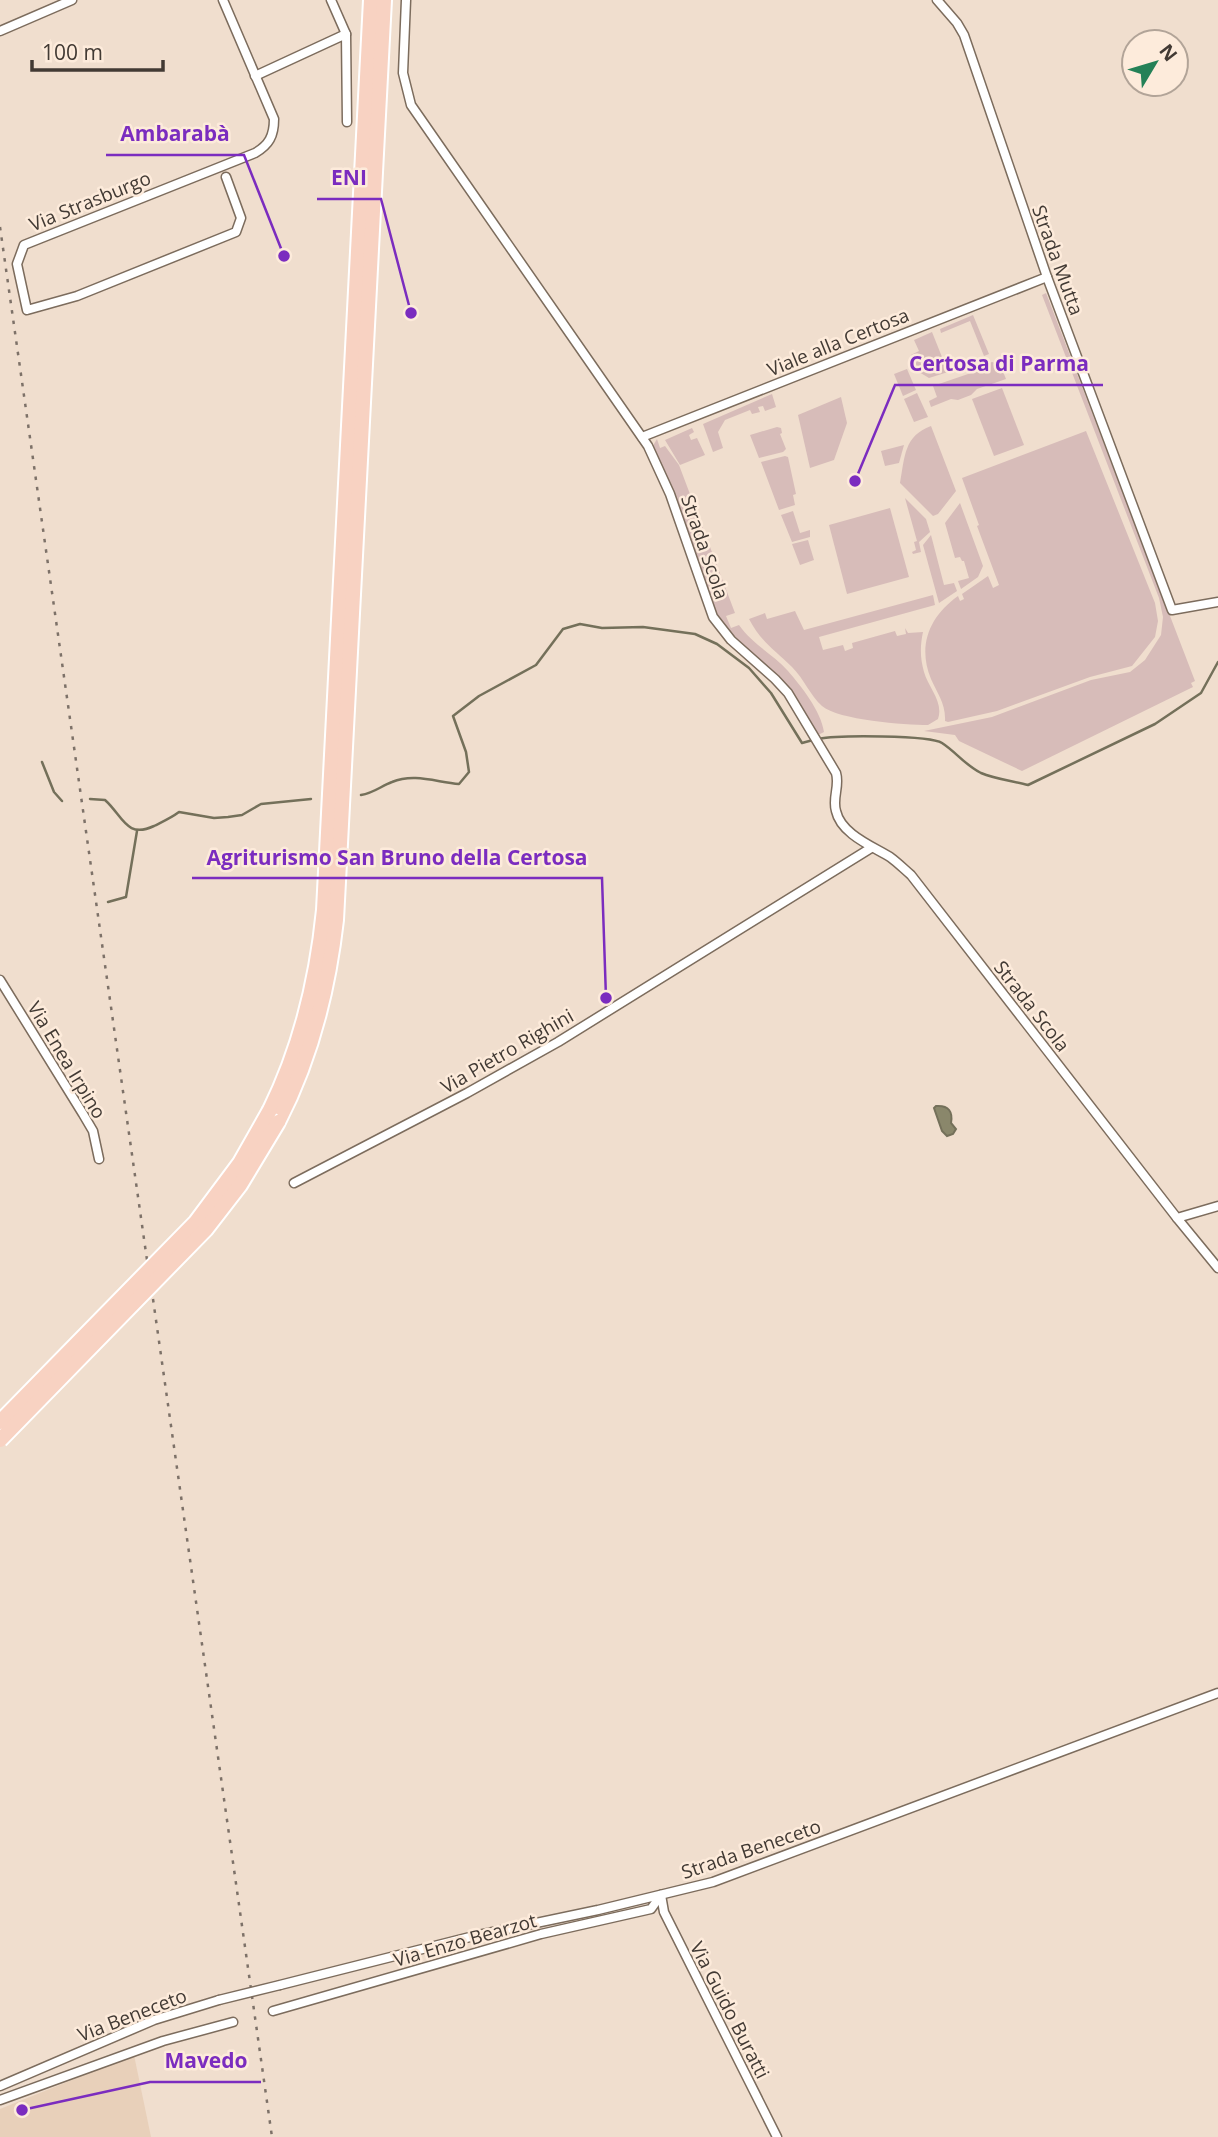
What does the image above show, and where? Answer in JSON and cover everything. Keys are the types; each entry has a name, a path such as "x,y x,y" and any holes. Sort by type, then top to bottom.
{"highway":[{"path":"0,1422 195,1222 240,1163 274,1116 305,1020 317,966 324,910 371,0"},
{"path":"0,1440 206,1229 240,1185 274,1116 304,1064 316,1029 328,976 336,919 384,0"}],"street":[{"path":"0,31 72,0"},
{"name":"Via Strasburgo","path":"223,0 274,119 272,138 264,148 233,162 24,245 17,264 27,310 77,296 236,232 241,219 226,177"},
{"path":"331,0 346,34 348,122"},
{"name":"Strada Scola","path":"406,0 403,73 415,111 642,437 670,494 713,617 731,640 780,684 836,773 839,783 836,815 871,848 891,858 911,875 1177,1219 1218,1268"},
{"name":"Strada Mutta","path":"937,0 964,35 1046,277 1172,610 1218,602"},
{"path":"255,76 346,34"},
{"path":"211,170 226,177 233,162"},
{"name":"Viale alla Certosa","path":"642,437 1046,277"},
{"name":"Via Pietro Righini","path":"294,1182 467,1093 558,1042 871,848"},
{"name":"Via Enea Irpino","path":"0,980 93,1131 99,1159"},
{"path":"1177,1219 1218,1206"},
{"name":"Strada Beneceto","path":"280,1985 487,1933 713,1882 1218,1693"},
{"name":"Via Enzo Bearzot","path":"273,2011 503,1944 651,1909 661,1895"},
{"name":"Via Guido Buratti","path":"661,1895 664,1912 777,2137"},
{"name":"Via Beneceto","path":"0,2086 154,2020 280,1985"},
{"path":"0,2100 163,2041 233,2022"}],"shaded area":[{"path":"1046,293 1195,681 1191,683 1193,687 1022,771 959,741 955,735 924,731 992,717 1091,680 1130,672 1145,660 1161,635 1163,617 1159,598 1042,295"},
{"path":"973,315 989,354 984,356 970,321 941,333 940,329"},
{"path":"932,332 948,372 929,378 919,372 911,355 919,351 914,340"},
{"path":"992,362 1000,364 1006,379 977,389 971,395 958,400 951,399 931,407 929,401 937,397 933,386 971,373 974,369"},
{"path":"907,369 916,390 903,396 894,374"},
{"path":"1002,388 1024,445 994,456 972,399"},
{"path":"917,393 928,417 914,422 904,399"},
{"path":"772,394 776,407 765,411 763,406 758,407 760,412 752,414 750,410 725,420 718,432 723,448 713,452 703,424"},
{"path":"841,397 847,423 834,460 810,468 798,415"},
{"path":"931,426 956,491 938,514 933,516 900,483 907,448 915,435"},
{"path":"692,428 694,432 689,435 691,440 697,438 705,455 680,465 665,440"},
{"path":"781,428 780,434 786,449 759,458 750,435"},
{"path":"1086,431 1155,603 1158,621 1155,637 1132,666 1090,677 997,711 945,721 943,704 927,666 925,654 929,632 940,613 958,596 960,601 964,599 962,594 988,576 993,588 999,585 962,478"},
{"path":"657,439 660,448 665,446 679,465 735,613 726,616 731,628 739,625 788,671 815,707 824,732 818,735 789,688 733,639 718,620 654,449"},
{"path":"904,445 899,463 885,466 881,451"},
{"path":"788,457 796,494 793,495 795,505 779,510 761,462"},
{"path":"905,498 926,519 930,532 919,542 921,552 913,554 916,550 914,542 917,541"},
{"path":"960,503 983,566 978,577 961,589 958,581 969,578 964,561 960,557 955,558 945,523"},
{"path":"890,508 909,577 847,594 829,525"},
{"path":"793,511 800,533 810,530 810,537 792,542 781,515"},
{"path":"931,535 944,585 954,583 957,591 939,603 923,545"},
{"path":"808,540 814,560 800,565 792,544"},
{"path":"933,595 935,605 819,637 823,650 843,645 845,651 853,648 852,643 895,631 897,636 906,634 905,628 908,633 923,632 923,667 939,707 938,719 928,725 889,723 830,711 822,706 796,672 763,640 749,619 765,613 767,619 795,611 804,630"},
{"path":"936,1106 949,1110 951,1123 956,1129 953,1134 947,1136 942,1131 934,1108"},
{"path":"134,2055 151,2137 0,2137 0,2109"}],"waterway":[{"path":"361,795 400,779 425,779 459,784 469,772 466,752 453,716 479,696 536,665 563,629 580,624 602,628 643,627 695,634 717,644 749,668 771,693 802,743 813,740"},
{"path":"819,739 882,736 934,740 952,750 981,773 1028,785 1155,724 1201,693 1218,662"},
{"path":"42,762 54,792 62,801"},
{"path":"90,799 105,800 126,824 137,830 154,826 179,812 214,818 228,817 242,815 261,804 311,799"},
{"path":"108,902 126,897 137,831"}],"railway":[{"path":"0,227 147,1260"},
{"path":"153,1299 272,2137"}],"place":[{"name":"Ambarabà","path":"284,256"},
{"name":"ENI","path":"411,313"},
{"name":"Certosa di Parma","path":"855,481"},
{"name":"Agriturismo San Bruno della Certosa","path":"606,998"},
{"name":"Mavedo","path":"22,2110"}]}
